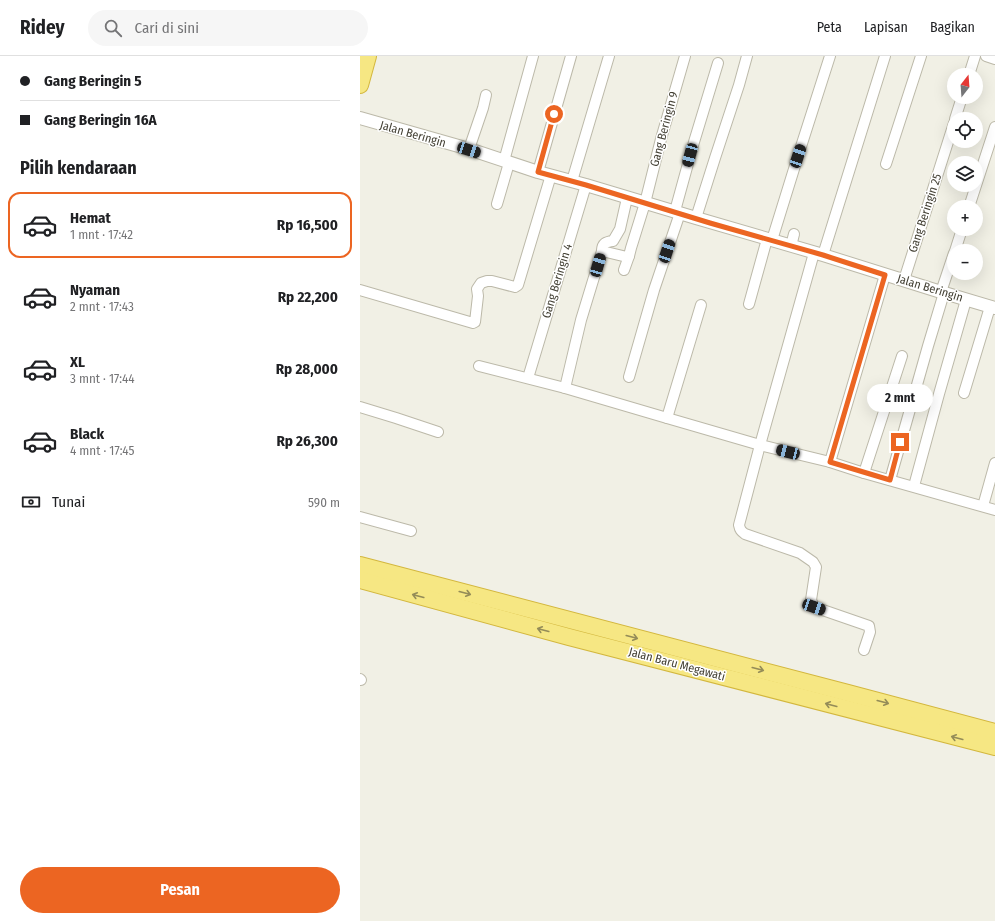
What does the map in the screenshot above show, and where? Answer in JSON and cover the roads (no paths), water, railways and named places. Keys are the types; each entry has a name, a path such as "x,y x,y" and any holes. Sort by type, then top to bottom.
{"highway":[{"path":"360,85 368,56"},
{"name":"Jalan Baru Megawati","path":"360,565 574,621 602,637 995,748"},
{"name":"Jalan Baru Megawati","path":"360,580 569,637 602,637 848,693 995,732"},
{"path":"569,637 574,621"}],"street":[{"path":"496,204 533,56"},
{"path":"538,172 571,56"},
{"path":"572,181 609,56"},
{"name":"Gang Beringin 9","path":"624,270 630,256 685,56"},
{"path":"696,218 747,56"},
{"path":"749,304 830,56"},
{"path":"864,650 870,632 869,626 814,607 811,600 816,567 813,562 800,552 746,534 741,531 739,525 760,445 818,254 885,56"},
{"path":"886,164 921,56"},
{"path":"971,68 975,56"},
{"path":"986,56 995,59"},
{"path":"629,377 677,212 694,142 718,64"},
{"path":"469,150 486,95"},
{"name":"Jalan Beringin","path":"360,118 770,240 792,240 818,254 993,307"},
{"path":"971,200 995,128"},
{"name":"Gang Beringin 25","path":"904,280 947,145"},
{"path":"360,290 473,323 475,322 478,296 477,289 481,283 487,281 515,287 518,285 551,175"},
{"name":"Gang Beringin 4","path":"528,378 586,185"},
{"path":"565,388 602,248 606,242 612,241 618,232 627,198"},
{"path":"602,251 627,257 630,256"},
{"path":"830,462 885,275"},
{"path":"890,480 947,278"},
{"path":"914,486 966,300"},
{"path":"667,418 701,305"},
{"path":"964,393 993,307"},
{"path":"864,473 902,356"},
{"path":"479,366 565,388 760,445 830,462 995,510"},
{"path":"360,407 438,432"},
{"path":"983,506 995,463"},
{"path":"360,517 411,531"}]}
